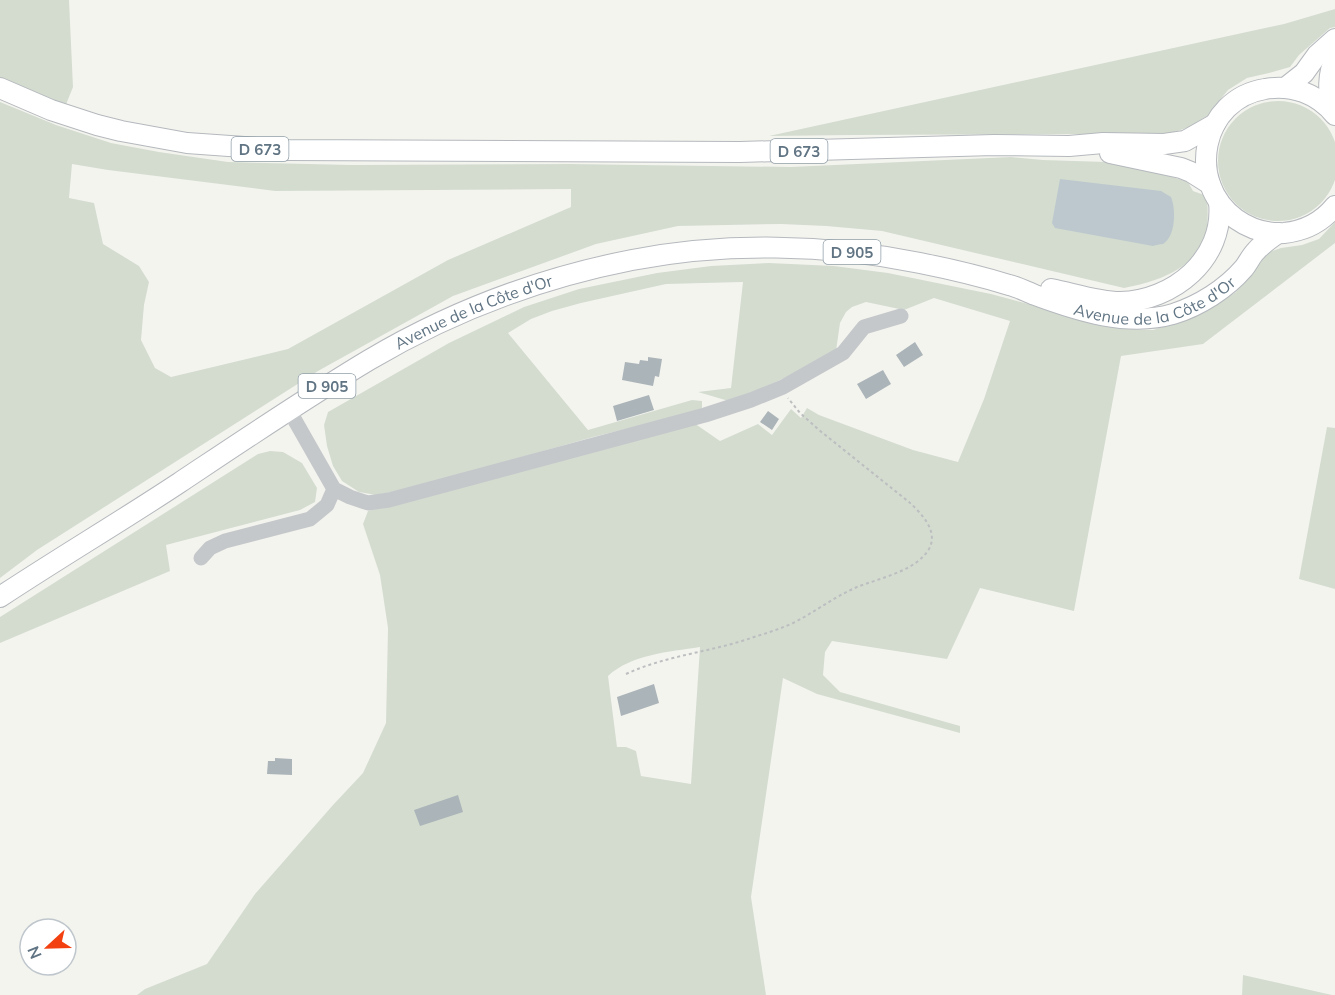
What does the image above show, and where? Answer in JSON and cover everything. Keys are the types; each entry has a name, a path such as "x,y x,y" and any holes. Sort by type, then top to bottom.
{"main road":[{"path":"1285,88 1304,73 1317,55 1335,39"},
{"path":"1333,112 1329,96 1329,75 1335,59"},
{"path":"1333,112 1305,92 1273,87 1250,93 1230,105 1215,124 1208,143 1206,164 1210,184 1219,202 1232,217 1249,227 1268,232 1293,232 1322,219 1335,206"},
{"name":"D 673","path":"0,88 51,110 121,131 187,143 261,149 740,152 994,145 1069,146 1103,143 1175,143 1196,136 1215,124"},
{"name":"D 673","path":"1069,146 1180,168 1210,184"},
{"name":"Avenue de la Côte d'Or","path":"1014,286 1036,285 1120,302 1158,294 1188,277 1208,255 1215,241 1218,227 1219,202"},
{"name":"Avenue de la Côte d'Or","path":"0,597 370,359 465,312 540,283 583,270 636,259 688,252 739,248 830,250 916,262 1014,286 1033,295 1074,308 1136,320 1185,310 1203,301 1226,285 1243,269 1254,253 1278,233"}],"street":[{"path":"289,410 334,489 369,503 389,500 705,415 751,400 783,387 843,353 864,327 901,316"},
{"path":"201,558 210,548 225,542 310,519 327,505 334,489"}],"path":[{"path":"626,674 656,662 730,644 779,628 856,587 912,566 930,547 932,537 928,524 921,514 800,413 789,400 783,387"}],"shaded area":[{"path":"0,0 69,0 73,87 65,107 0,77"},
{"path":"1335,9 1335,27 1330,28 1299,55 1290,67 1247,78 1228,90 1207,116 1189,127 1169,134 1139,137 1089,134 769,136 1284,24"},
{"path":"1278,101 1301,105 1321,118 1334,138 1338,161 1334,184 1321,204 1301,217 1278,221 1255,217 1235,204 1222,184 1218,161 1222,138 1235,118 1255,105"},
{"path":"0,102 56,125 111,143 228,162 352,165 571,164 791,167 1011,157 1107,162 1188,182 1193,191 1207,196 1207,229 1199,251 1169,274 1124,288 882,231 826,226 781,224 678,226 596,244 453,296 318,371 37,550 0,578","holes":["72,164 275,191 571,189 571,207 448,260 288,349 171,377 155,368 141,340 144,305 149,282 139,266 103,244 94,203 69,198"]},
{"path":"1060,179 1161,191 1171,197 1173,202 1173,229 1163,244 1153,246 1055,228 1052,223"},
{"path":"1335,222 1335,243 1203,344 1121,356 1074,611 980,588 947,659 832,641 825,652 823,675 840,692 960,726 960,733 817,694 783,678 751,897 766,995 137,995 145,989 207,964 255,894 363,773 386,723 388,628 380,575 363,524 368,511 694,423 720,441 758,424 772,435 791,409 801,418 807,408 819,415 913,450 958,462 984,399 1010,321 934,298 904,310 866,302 846,312 840,323 836,351 732,402 698,392 731,388 743,282 666,284 581,303 531,319 508,333 588,430 692,400 702,401 702,408 699,411 593,437 413,488 376,495 359,492 342,481 333,466 324,425 328,412 449,343 524,307 579,289 657,273 711,266 769,263 834,266 888,273 991,294 1123,329 1153,330 1183,321 1216,305 1236,292 1269,252 1319,239","holes":["700,647 691,784 641,776 636,751 626,747 617,747 608,676 639,658"]},
{"path":"1327,427 1335,428 1335,589 1299,579"},
{"path":"270,451 283,452 302,463 317,488 315,502 300,510 166,545 170,571 0,643 0,617 258,454"},
{"path":"1243,975 1332,995 1242,995"}],"building":[{"path":"915,342 923,355 904,367 896,355"},
{"path":"648,357 662,359 659,377 655,376 653,386 622,380 625,362 639,364 640,360 648,361"},
{"path":"883,370 891,384 866,399 857,384"},
{"path":"649,395 654,410 617,421 613,406"},
{"path":"768,411 779,419 772,430 760,422"},
{"path":"654,684 659,703 621,716 617,697"},
{"path":"275,758 292,759 292,775 267,774 268,761 275,761"},
{"path":"458,795 463,812 420,826 414,810"}]}
